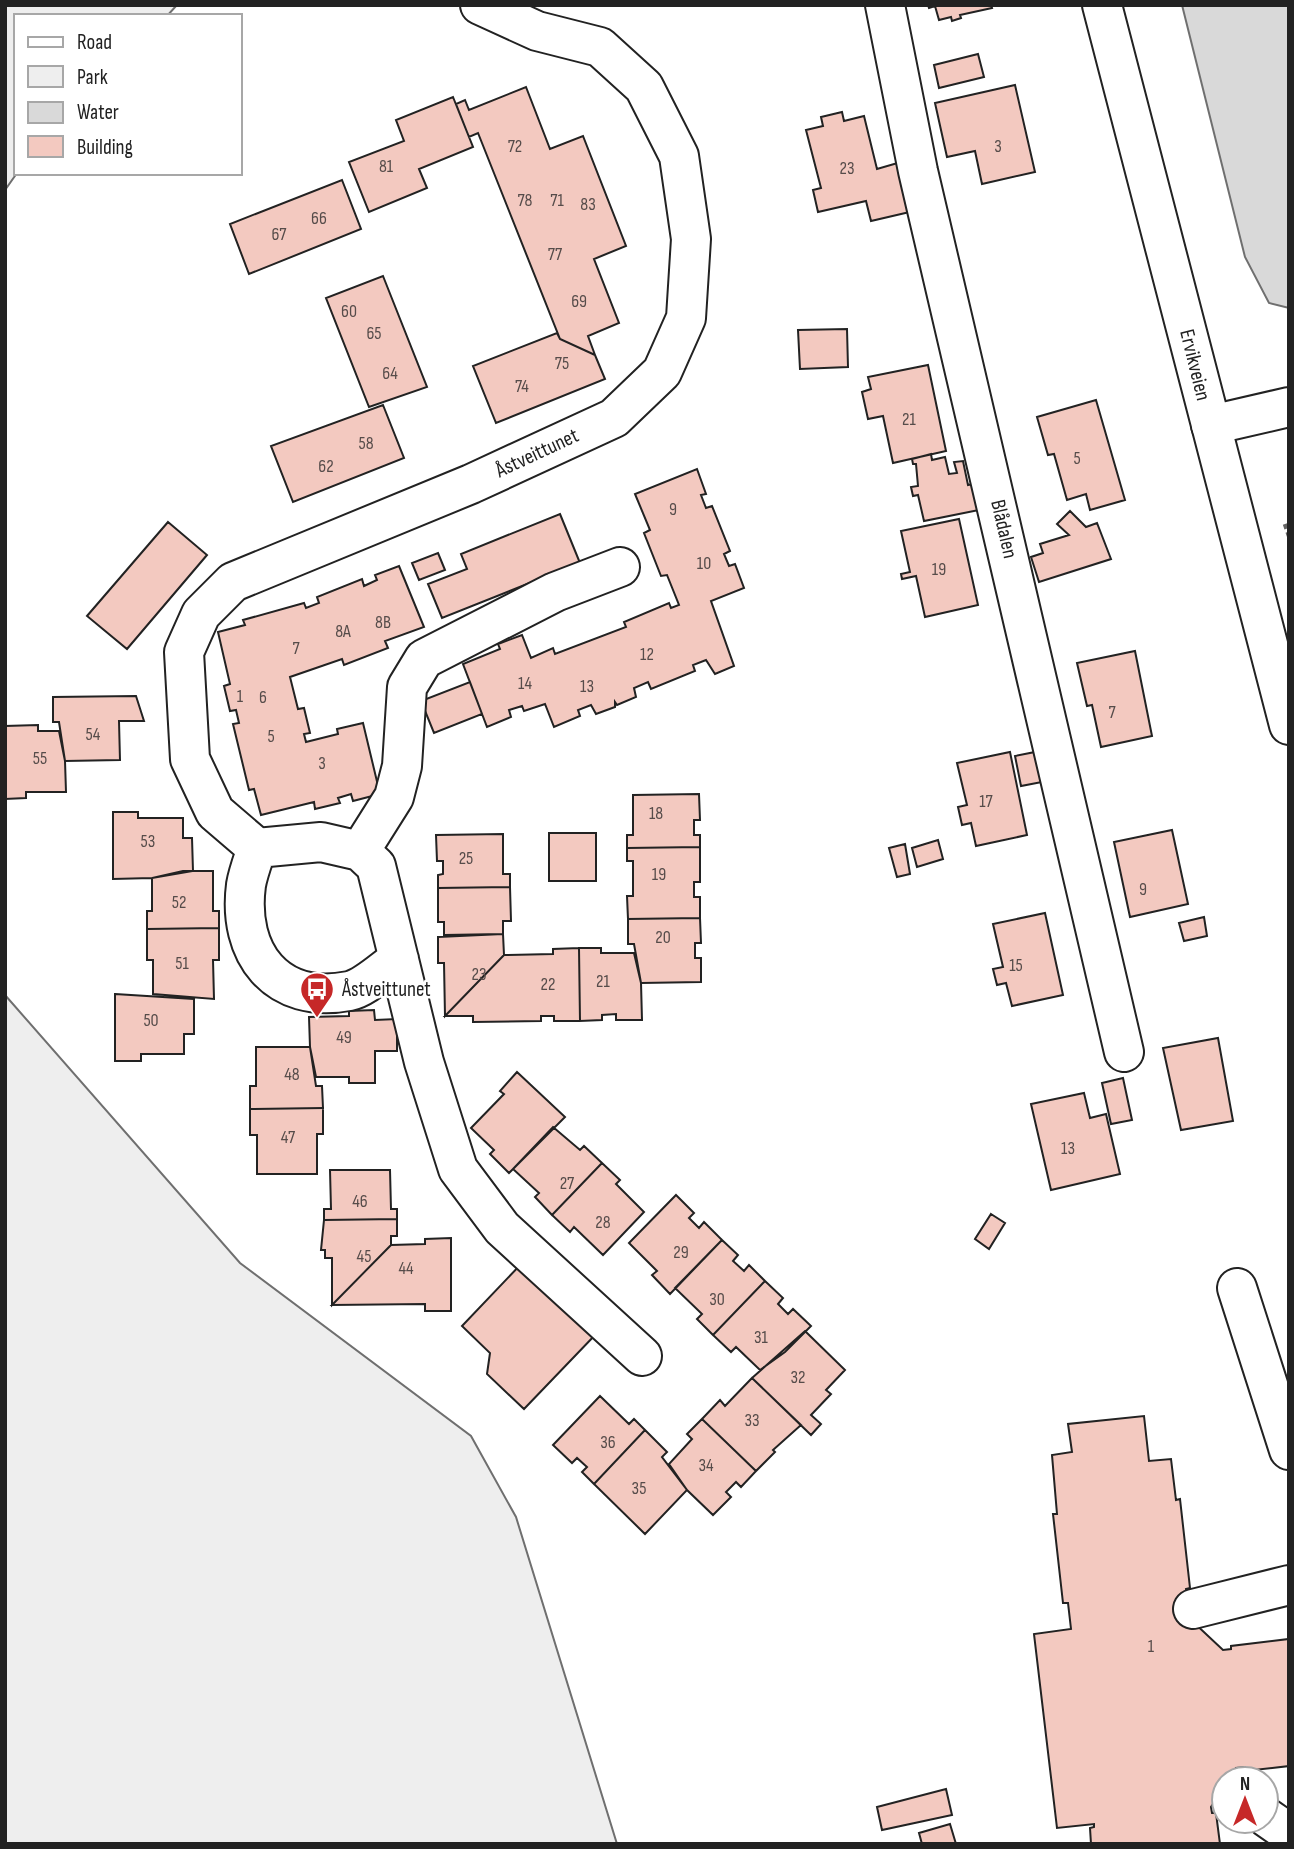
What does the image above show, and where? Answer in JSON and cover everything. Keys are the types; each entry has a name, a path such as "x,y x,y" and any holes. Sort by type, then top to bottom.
{"street":[{"name":"Åstveittunet","path":"257,848 215,812 190,759 184,652 201,614 233,582 471,484 614,418 662,372 686,318 691,239 679,156 644,86 600,47 537,31 480,5"},
{"name":"Blådalen","path":"884,5 918,171 1124,1052"},
{"name":"Ervikveien","path":"1102,5 1289,725"},
{"path":"1211,425 1289,407"},
{"path":"360,851 394,797 402,766 407,687 424,659 555,592 620,567"},
{"path":"399,959 351,991 311,991 286,985 256,958 247,935 246,885 257,848 321,842 360,851 376,866 399,959 424,1062 458,1169 502,1228 642,1356"},
{"path":"1237,1288 1289,1450"},
{"path":"1193,1609 1289,1585"}],"green space":[{"path":"5,5 177,5 169,14 14,14 16,175 5,190"},
{"path":"5,995 240,1263 471,1436 516,1517 617,1844 5,1844"}],"water":[{"path":"1182,5 1289,5 1289,308 1269,303 1245,257"}],"building":[{"path":"928,5 991,5 992,8 960,15 961,18 952,21 951,17 939,20 935,6 929,8"},
{"path":"978,54 984,77 939,88 934,65"},
{"path":"1015,85 1035,172 982,184 975,151 947,157 935,103"},
{"path":"526,87 550,149 583,136 626,246 594,259 619,323 588,336 595,355 560,339 478,133 469,137 456,104 465,100 469,110"},
{"path":"453,97 473,147 419,169 427,188 369,212 349,162 404,141 396,120"},
{"path":"842,112 844,121 864,116 877,169 901,162 914,211 871,221 866,201 818,212 813,190 821,188 806,130 823,126 821,117"},
{"path":"342,180 361,229 249,274 230,224"},
{"path":"383,276 427,387 369,407 326,298"},
{"path":"847,329 848,367 800,369 798,330"},
{"path":"557,333 560,339 595,355 605,379 496,423 473,366"},
{"path":"928,365 946,451 893,463 883,416 868,419 862,392 871,389 868,377"},
{"path":"1096,400 1125,500 1090,510 1086,494 1067,500 1054,454 1048,455 1037,417"},
{"path":"383,405 404,458 293,502 271,446"},
{"path":"931,454 932,460 945,457 949,474 957,473 954,462 963,461 968,485 973,484 979,510 924,521 918,495 913,496 911,487 918,486 916,464 913,464 912,459"},
{"path":"697,469 706,494 701,495 706,508 712,506 730,551 724,554 729,566 735,564 744,588 711,601 734,666 715,674 706,660 693,665 695,671 651,689 648,682 634,688 636,697 617,705 615,702 615,707 596,714 591,705 578,710 580,716 554,727 545,704 524,711 522,706 509,710 511,717 487,727 463,664 500,649 498,644 522,635 531,658 553,648 555,654 626,627 624,622 669,603 671,608 679,605 667,575 661,576 644,533 650,530 635,494"},
{"path":"1070,511 1086,527 1097,523 1111,559 1039,582 1031,557 1043,553 1040,544 1069,535 1057,524"},
{"path":"560,514 580,563 442,618 428,584 467,569 461,554"},
{"path":"959,519 978,605 925,617 916,576 902,579 901,574 910,572 901,531"},
{"path":"168,522 207,555 127,649 87,616"},
{"path":"438,553 445,570 419,580 412,563"},
{"path":"399,566 424,627 385,641 388,648 344,665 342,659 290,677 298,709 304,708 310,733 304,734 306,742 338,734 337,729 363,723 380,794 353,801 351,794 338,798 340,803 315,809 314,802 261,815 254,789 249,790 233,724 239,723 236,710 230,711 224,686 230,684 218,632 245,625 243,620 304,603 306,608 319,603 317,597 362,579 364,586 377,580 375,575"},
{"path":"1135,651 1152,736 1101,747 1092,705 1087,706 1077,663"},
{"path":"470,682 482,714 434,733 421,701"},
{"path":"136,696 144,721 119,721 120,760 65,761 59,722 53,722 53,697"},
{"path":"38,725 38,731 59,731 65,761 66,792 26,792 26,798 5,799 5,726"},
{"path":"1010,752 1027,835 976,846 971,823 962,825 958,807 967,805 957,763"},
{"path":"1035,752 1042,782 1021,786 1015,756"},
{"path":"699,794 700,820 694,820 694,835 700,835 700,847 627,848 627,835 633,835 633,795"},
{"path":"113,812 138,812 138,818 183,818 183,838 192,838 193,871 152,878 113,879"},
{"path":"1172,830 1188,904 1130,917 1114,842"},
{"path":"549,833 596,833 596,881 549,881"},
{"path":"503,834 503,874 510,874 510,887 438,888 438,875 443,874 443,861 437,861 436,835"},
{"path":"938,840 943,859 917,867 912,848"},
{"path":"905,844 910,874 897,877 889,848"},
{"path":"700,847 700,882 694,882 694,897 700,897 700,918 628,919 627,896 633,896 633,861 627,861 627,848"},
{"path":"183,871 213,871 213,911 219,911 219,928 147,929 147,911 152,911 152,878"},
{"path":"510,887 511,921 503,921 503,934 444,935 444,922 438,922 438,888"},
{"path":"1045,913 1063,995 1012,1006 1006,983 997,985 993,969 1003,967 993,924"},
{"path":"1204,917 1207,936 1184,941 1179,923"},
{"path":"700,918 701,943 695,943 695,958 701,958 701,982 641,983 634,944 628,944 628,919"},
{"path":"219,928 219,960 213,960 214,999 153,994 153,960 147,960 147,929"},
{"path":"503,934 504,955 445,1016 444,963 438,963 438,937"},
{"path":"579,948 580,1021 554,1021 554,1016 541,1016 541,1021 473,1022 473,1016 445,1016 504,955 553,954 553,949"},
{"path":"579,948 601,948 601,953 634,953 641,983 642,1020 616,1020 616,1014 602,1015 602,1020 580,1021"},
{"path":"115,994 194,999 194,1034 184,1034 184,1054 141,1054 141,1061 115,1061"},
{"path":"374,1010 375,1020 397,1019 397,1051 375,1051 375,1083 349,1083 349,1077 316,1077 310,1047 309,1017 349,1016 349,1011"},
{"path":"1218,1038 1233,1121 1181,1130 1163,1048"},
{"path":"256,1047 310,1047 316,1086 322,1086 323,1108 250,1109 250,1086 256,1086"},
{"path":"517,1072 565,1117 509,1173 490,1154 494,1150 471,1128 504,1094 500,1091"},
{"path":"1123,1078 1132,1120 1111,1124 1102,1083"},
{"path":"1084,1093 1090,1118 1106,1114 1120,1174 1051,1190 1031,1104"},
{"path":"323,1108 323,1134 317,1134 317,1174 257,1174 257,1135 250,1135 250,1109"},
{"path":"553,1127 580,1150 584,1146 602,1163 552,1215 535,1197 539,1193 513,1169"},
{"path":"602,1163 620,1180 616,1184 644,1212 603,1255 574,1227 570,1232 552,1215"},
{"path":"330,1170 390,1170 391,1209 397,1209 397,1219 324,1220 324,1209 331,1209"},
{"path":"676,1195 694,1213 689,1218 699,1228 704,1222 722,1240 670,1294 652,1275 657,1271 629,1243"},
{"path":"991,1214 1005,1223 989,1249 975,1239"},
{"path":"397,1219 397,1236 391,1236 391,1245 332,1305 332,1258 325,1258 325,1250 321,1250 324,1220"},
{"path":"451,1238 451,1311 425,1311 425,1304 332,1305 391,1245 425,1244 425,1239"},
{"path":"722,1240 738,1255 733,1261 744,1271 749,1265 765,1281 713,1335 697,1319 702,1314 675,1288"},
{"path":"523,1262 597,1333 524,1409 487,1374 490,1353 462,1326"},
{"path":"765,1281 783,1298 778,1304 788,1314 793,1309 811,1326 785,1352 760,1370 736,1347 731,1352 713,1335"},
{"path":"805,1331 845,1370 826,1390 831,1394 811,1415 821,1424 811,1435 752,1378"},
{"path":"752,1378 801,1425 773,1450 775,1452 756,1471 702,1419 720,1400 725,1406"},
{"path":"600,1396 629,1424 634,1419 645,1430 594,1484 582,1472 587,1467 577,1458 572,1463 553,1445"},
{"path":"1144,1416 1149,1461 1171,1459 1176,1500 1180,1499 1190,1588 1186,1589 1190,1619 1223,1650 1231,1649 1231,1646 1289,1639 1289,1766 1210,1765 1210,1835 1219,1835 1220,1844 1091,1844 1090,1828 1094,1827 1094,1824 1057,1828 1034,1634 1071,1629 1068,1603 1063,1603 1053,1514 1057,1514 1052,1455 1072,1452 1068,1424"},
{"path":"702,1419 756,1471 741,1487 736,1482 726,1492 731,1497 713,1515 687,1490 669,1464 692,1439 687,1434"},
{"path":"645,1430 667,1452 662,1457 687,1490 645,1534 594,1484"},
{"path":"946,1789 952,1815 882,1830 877,1807"},
{"path":"950,1824 956,1844 922,1844 919,1833"}],"place":[{"name":"Åstveittunet","path":"317,1019"}]}
